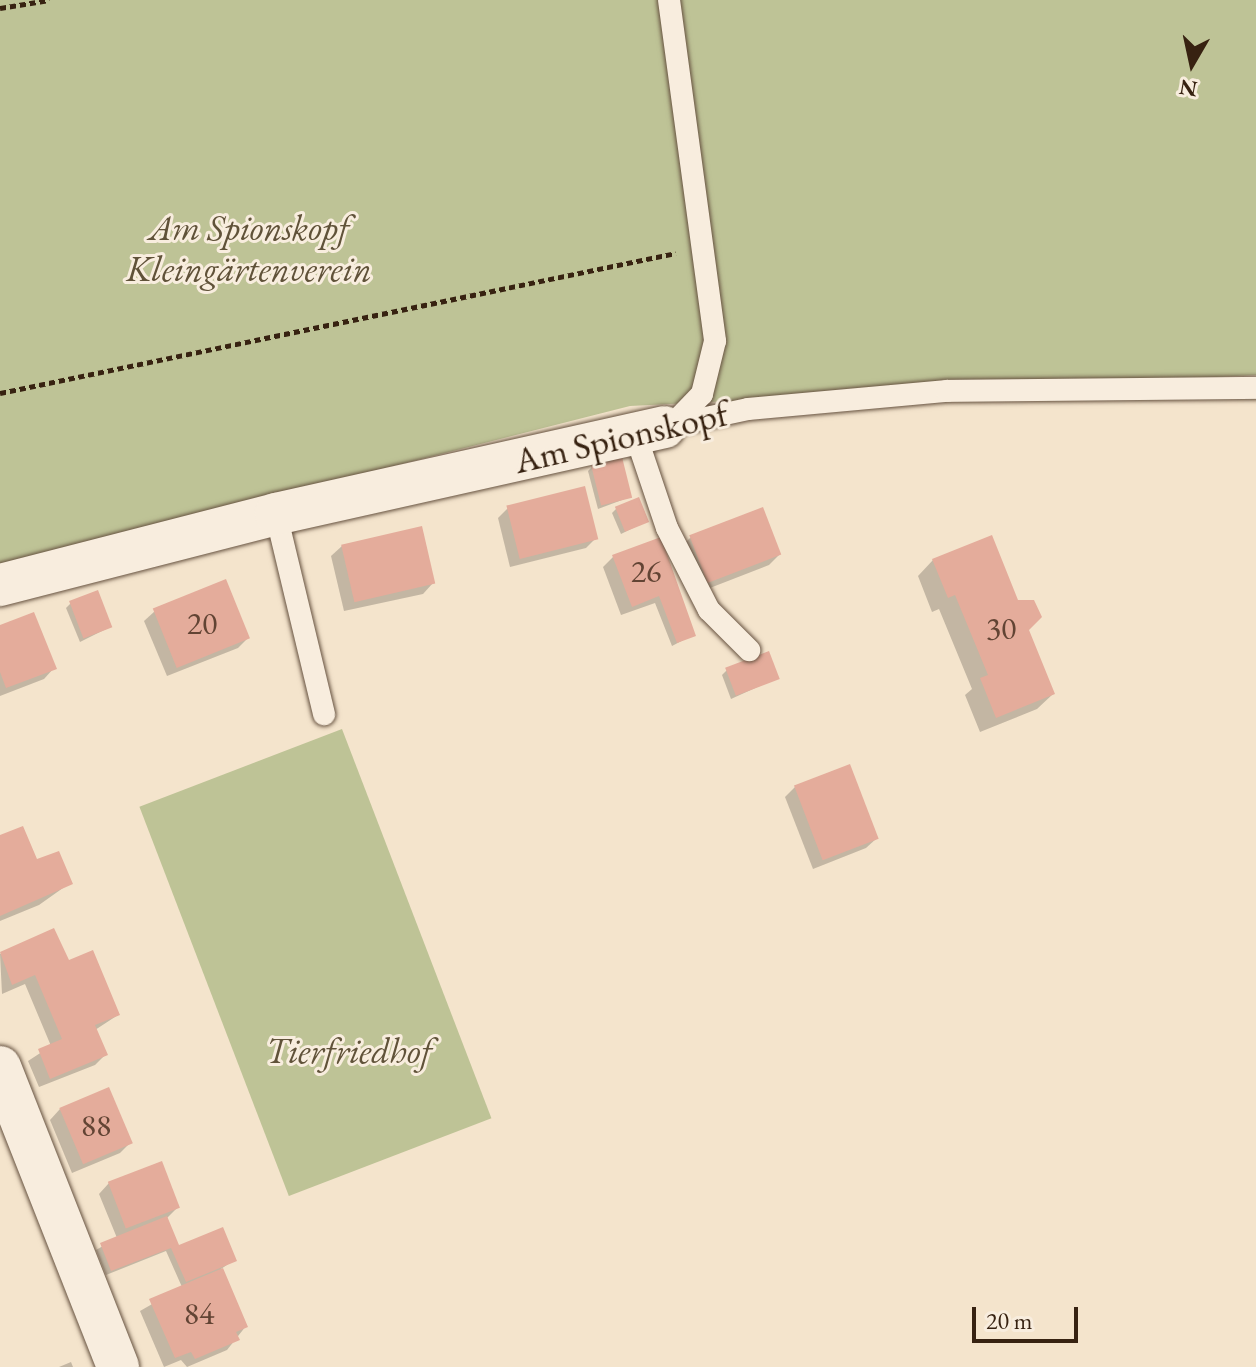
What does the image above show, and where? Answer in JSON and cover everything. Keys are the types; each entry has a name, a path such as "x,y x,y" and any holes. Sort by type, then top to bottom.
{"street":[{"name":"Am Spionskopf","path":"0,585 276,514 650,430"},
{"path":"0,1067 11,1126 118,1367"}],"lane":[{"path":"669,0 704,247 714,361 696,402 650,430 667,528 702,597 749,650"},
{"name":"Am Spionskopf","path":"650,430 748,409 947,391 1256,388"},
{"path":"276,514 324,714"}],"path":[{"path":"0,8 49,0"},
{"path":"0,393 704,247"}],"green space":[{"name":"Am Spionskopf Kleingärtenverein","path":"0,0 1256,0 1256,375 630,406 0,566"},
{"name":"Tierfriedhof","path":"342,729 491,1118 289,1196 139,807"}],"building":[{"path":"622,457 632,498 601,505 591,465"},
{"path":"585,486 598,539 520,559 506,506"},
{"path":"639,497 649,522 625,532 615,507"},
{"path":"763,507 781,555 708,583 689,535"},
{"path":"422,526 435,583 354,602 341,545"},
{"path":"992,535 1018,600 1034,600 1042,617 1029,630 1055,694 996,718 980,678 988,675 955,595 948,598 932,559"},
{"path":"661,537 696,636 677,643 659,596 632,607 612,555"},
{"path":"226,579 250,638 177,668 153,609"},
{"path":"98,590 112,627 83,638 69,601"},
{"path":"34,612 57,669 6,688 0,672 0,625"},
{"path":"769,651 780,679 736,696 725,668"},
{"path":"850,764 879,839 823,860 794,786"},
{"path":"23,826 37,859 59,851 73,884 0,916 0,835"},
{"path":"54,928 69,960 93,950 120,1015 95,1025 108,1055 50,1079 38,1049 62,1039 35,975 12,985 0,952"},
{"path":"109,1087 133,1143 83,1164 59,1108"},
{"path":"162,1161 180,1208 126,1228 108,1182"},
{"path":"167,1216 179,1245 223,1227 237,1261 186,1282 171,1248 111,1271 100,1243"},
{"path":"223,1268 248,1327 236,1332 240,1340 195,1359 191,1352 175,1358 149,1299"}]}
